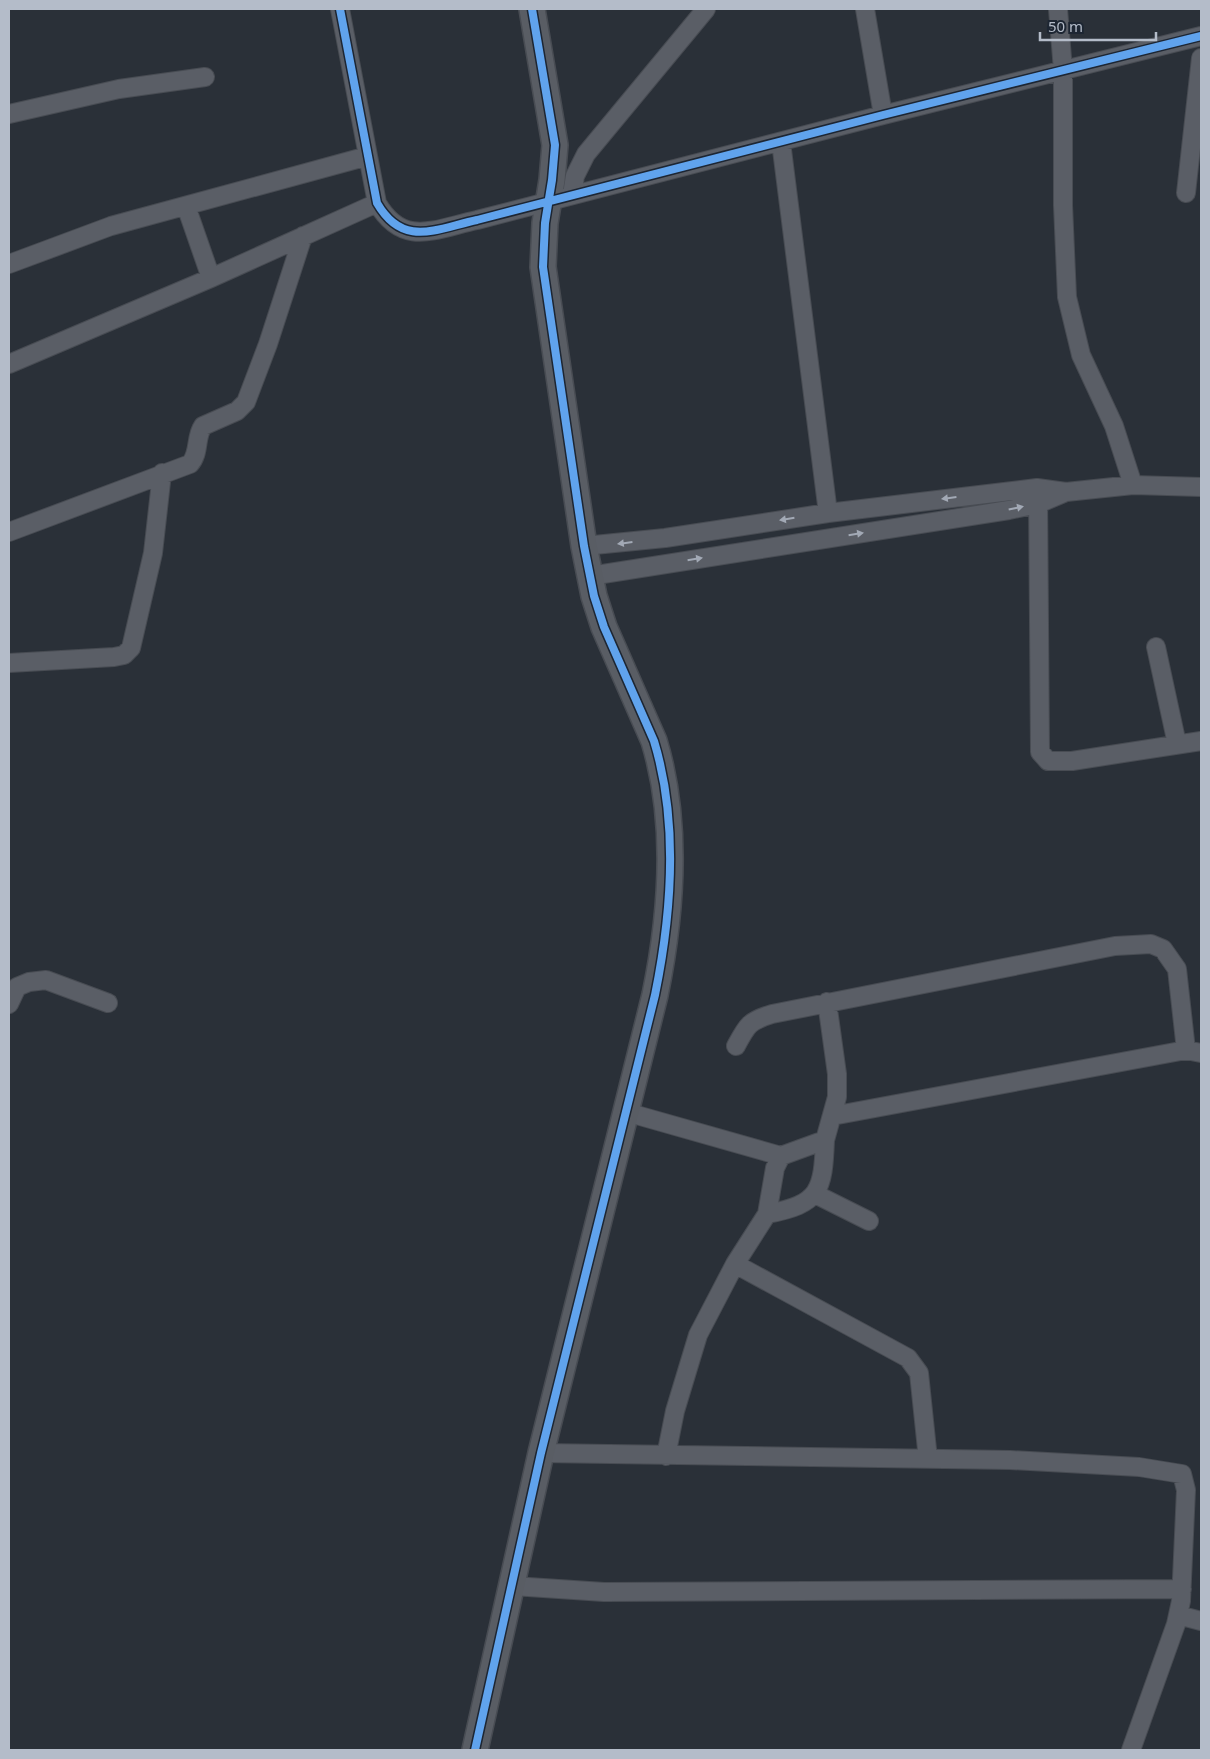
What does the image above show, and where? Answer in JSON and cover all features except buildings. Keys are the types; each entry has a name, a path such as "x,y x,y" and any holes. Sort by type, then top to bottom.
{"street":[{"path":"340,9 377,203 391,224 402,230 422,232 477,220 883,114 1201,36"},
{"path":"475,1750 513,1586 541,1453 655,995 665,945 669,898 669,815 666,786 654,741 604,627 584,546 543,266 543,243 555,145 533,9"},
{"path":"572,195 575,176 586,154 706,9"},
{"path":"865,9 883,114"},
{"path":"1058,9 1063,70 1063,205 1067,297 1081,355 1114,426 1132,485"},
{"path":"1186,193 1201,58"},
{"path":"9,114 119,88 205,77"},
{"path":"781,142 828,513"},
{"path":"9,264 111,226 368,156"},
{"path":"9,364 211,278 377,203"},
{"path":"186,206 211,278"},
{"path":"9,532 190,464 194,459 200,431 203,426 237,411 246,402 268,344 303,236"},
{"path":"9,663 114,657 124,655 131,648 153,553 162,473"},
{"path":"584,546 665,538 828,513 1038,496 1132,485 1201,486"},
{"path":"590,576 1008,510 1038,496"},
{"path":"1038,496 1040,752 1048,761 1072,761 1201,741"},
{"path":"1156,647 1177,744"},
{"path":"736,1046 746,1027 753,1020 827,1002 1115,946 1151,944 1168,953 1177,969 1194,1051 832,1116"},
{"path":"9,1004 18,987 38,980 46,980 108,1003"},
{"path":"767,1214 796,1208 815,1194 823,1171 825,1140 837,1097 837,1074 827,1002"},
{"path":"626,1112 781,1156 825,1140"},
{"path":"666,1456 675,1411 698,1334 735,1264 767,1214 775,1168 781,1156"},
{"path":"815,1194 869,1221"},
{"path":"735,1264 834,1320 908,1358 919,1373 928,1459"},
{"path":"541,1453 1010,1460 1139,1467 1182,1474 1186,1490 1182,1589 1178,1615 1131,1750"},
{"path":"513,1586 604,1592 1182,1589"},
{"path":"1178,1615 1201,1621"}],"cycle path":[{"path":"340,9 377,203 387,217 398,226 409,231 421,232 1201,36"},
{"path":"475,1750 541,1453 655,995 666,932 669,900 670,836 662,772 654,741 604,627 594,596 584,546 543,267 545,223 555,145 532,9"}]}
